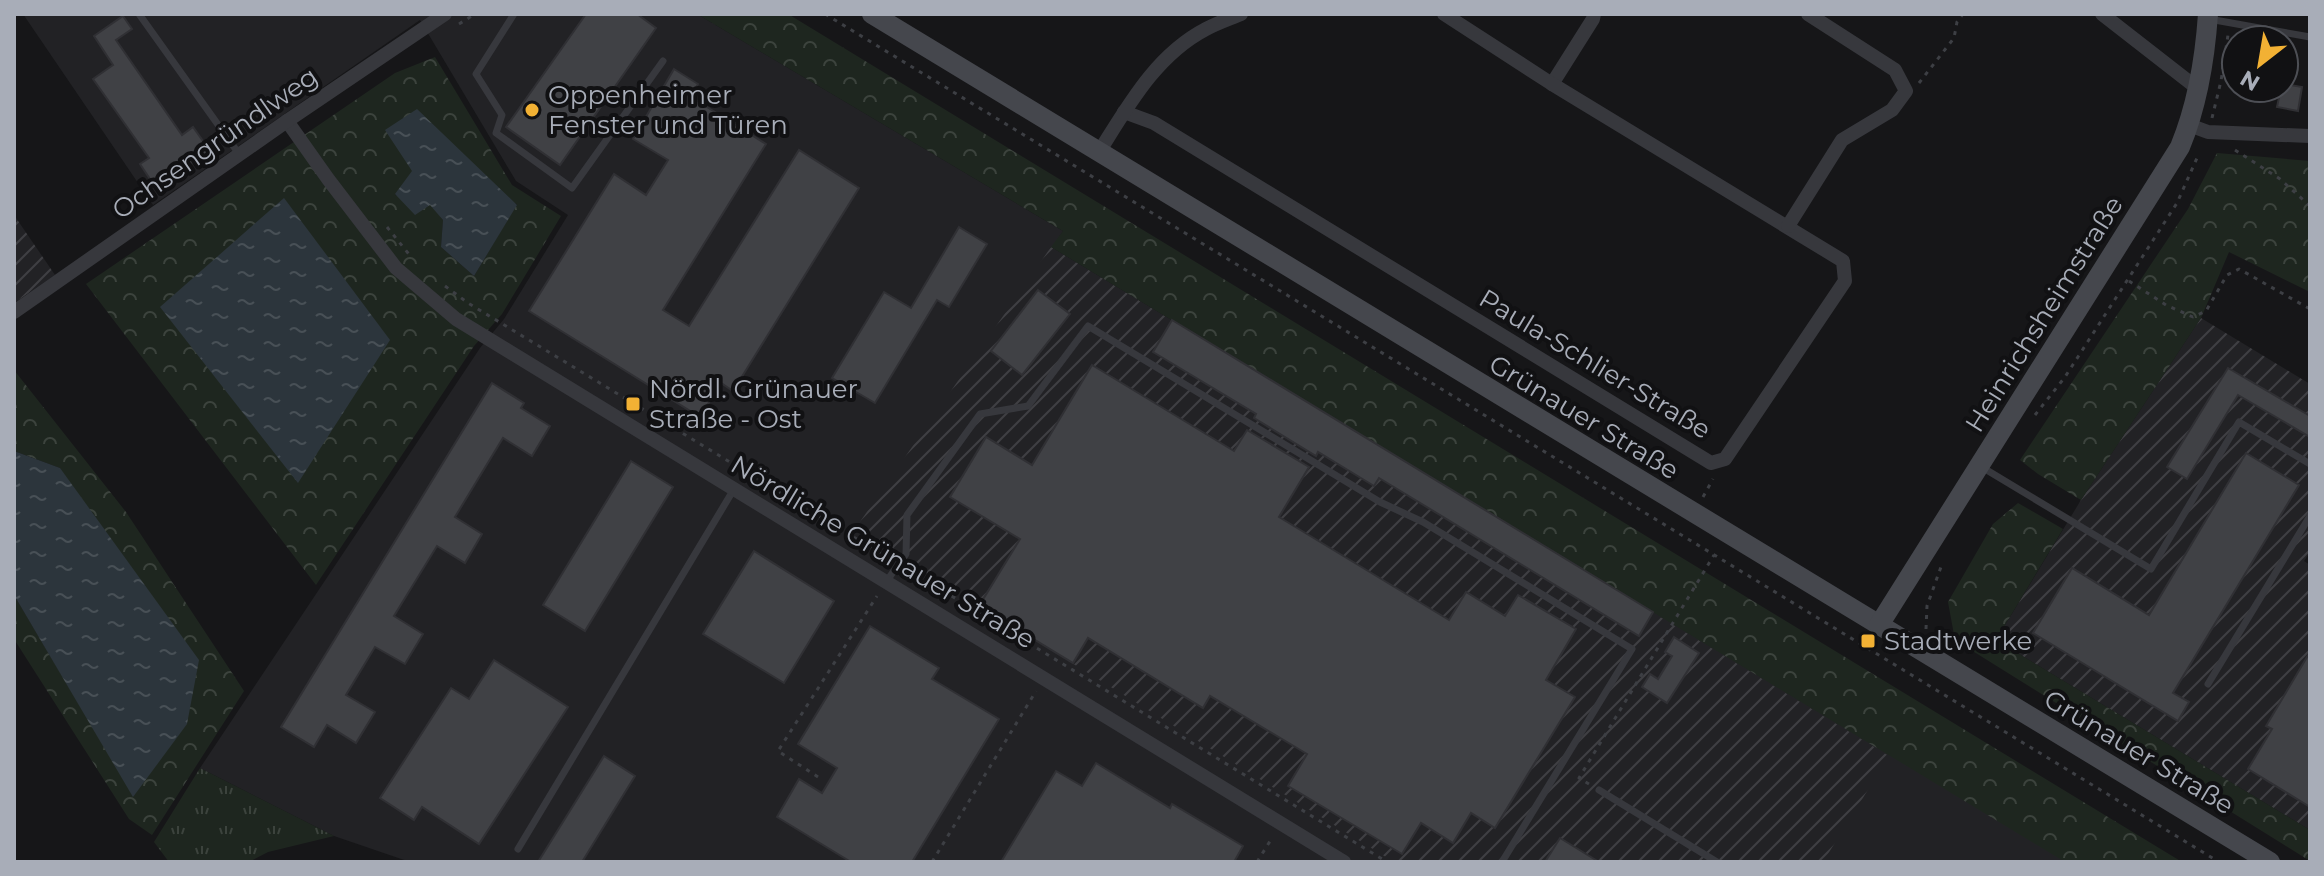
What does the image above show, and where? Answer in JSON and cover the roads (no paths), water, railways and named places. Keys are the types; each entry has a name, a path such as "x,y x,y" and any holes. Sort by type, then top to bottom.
{"street":[{"name":"Ochsengründlweg","path":"14,312 445,14"},
{"name":"Grünauer Straße","path":"872,14 2270,862"},
{"path":"1099,152 1143,83 1167,58 1204,30 1241,14"},
{"name":"Paula-Schlier-Straße","path":"1124,112 1154,123 1711,463 1725,459 1845,281 1843,261 1552,84 1444,14"},
{"path":"1552,84 1594,14"},
{"path":"1788,226 1842,140 1892,110 1906,91 1895,70 1808,14"},
{"path":"2102,14 2197,88"},
{"name":"Heinrichsheimstraße","path":"1879,625 2180,147 2199,129 2197,88 2208,16"},
{"name":"Nördliche Grünauer Straße","path":"287,121 396,268 456,319 1344,862"},
{"path":"2199,129 2310,136"}],"lane":[{"path":"139,14 239,154"},
{"path":"514,14 476,74 502,115 496,133 572,188 663,61"},
{"path":"2208,16 2310,37"},
{"path":"886,582 906,554 907,515 980,414 1028,406 1088,326 1380,502 1423,522 1632,649 1502,862"},
{"path":"1979,466 2151,569 2239,422 2310,464"},
{"path":"518,849 734,489"},
{"path":"2208,684 2310,516"},
{"path":"1599,790 1717,862"}],"water":[{"path":"417,109 517,205 474,276 441,247 443,220 430,205 415,215 395,194 412,171 385,130"},
{"path":"284,198 390,340 298,483 160,307"},
{"path":"14,451 60,468 199,660 187,724 133,797 14,595"}],"place":[{"name":"Oppenheimer Fenster und Türen","path":"532,110"},
{"name":"Nördl. Grünauer Straße - Ost","path":"633,404"},
{"name":"Stadtwerke","path":"1868,641"}]}
